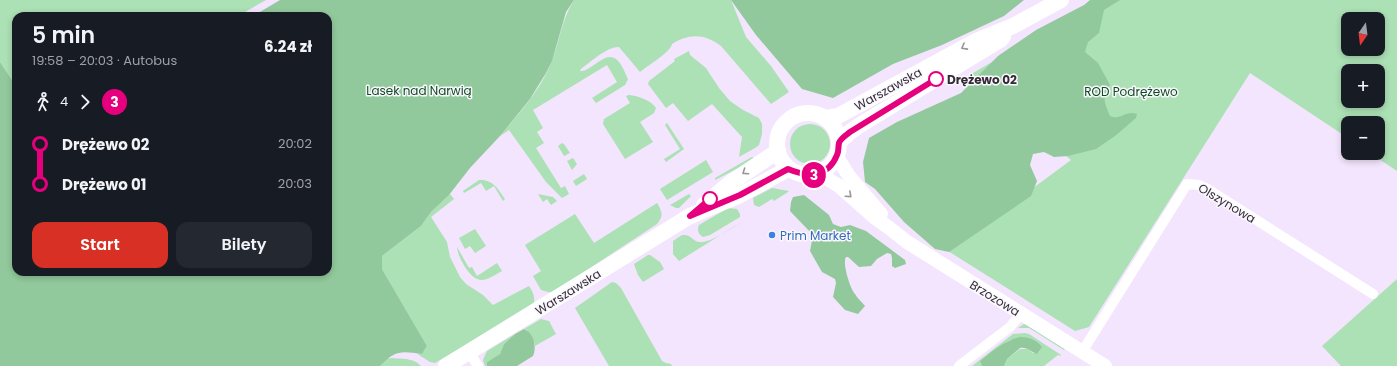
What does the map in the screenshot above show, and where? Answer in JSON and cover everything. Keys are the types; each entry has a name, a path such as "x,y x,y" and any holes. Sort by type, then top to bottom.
{"main road":[{"name":"Warszawska","path":"826,118 838,116 976,41 1013,26 1061,0"},
{"name":"Warszawska","path":"838,149 850,132 1000,40 1013,26"},
{"path":"799,114 818,114 826,118 835,127 838,149 827,169 816,174 808,175 797,173 788,169 782,161 778,151 778,137 783,126 788,120 799,114"},
{"name":"Brzozowa","path":"838,149 849,176 880,212 888,227"},
{"name":"Warszawska","path":"446,366 690,216 730,183 778,151"},
{"name":"Warszawska","path":"690,216 740,195 788,169"},
{"name":"Brzozowa","path":"816,174 839,186 874,217 922,253 1105,366"}],"street":[{"name":"Olszynowa","path":"1082,352 1187,184 1198,185 1206,188 1372,294"},
{"path":"959,366 1010,327 1021,314"},
{"path":"469,352 478,366"}],"green space":[{"path":"0,0 266,0 245,12 12,12 12,80 0,62"},
{"name":"Lasek nad Narwią","path":"280,0 574,0 566,12 552,61 530,99 500,136 470,168 449,195 431,212 421,226 382,256 382,269 427,346 422,354 403,352 394,354 380,366 0,366 0,62 12,80 12,276 332,276 332,12 260,12"},
{"path":"574,0 731,0 746,37 771,66 789,92 771,104 721,46 703,37 697,36 678,40 672,44 668,51 640,72 619,47 610,49 594,59 580,71 589,69 603,59 612,57 620,64 628,79 625,85 596,103 592,98 617,82 607,65 533,110 543,128 537,132 544,143 536,148 561,188 565,186 569,194 562,198 546,182 509,130 500,136 536,91 548,71 564,22"},
{"path":"731,0 1024,0 1004,16 942,45 893,64 833,98 802,89 756,35"},
{"path":"1090,0 1120,0 1104,10 1099,33 1088,42 1085,52 1098,63 1110,85 1105,100 1110,116 1117,117 1133,113 1137,114 1136,118 1115,136 1096,149 1068,156 1054,157 1044,152 1033,154 1030,165 1037,181 1031,196 949,252 935,249 904,222 875,189 865,182 863,162 869,138 897,122 961,93 998,56 1036,30 1084,5"},
{"name":"ROD Podrężewo","path":"1098,0 1397,0 1397,171 1380,160 1385,160 1385,116 1341,116 1341,133 1250,73 1089,327 1075,331 948,251 1071,160 968,76"},
{"path":"689,51 690,55 706,68 719,88 730,101 759,118 762,124 762,134 759,145 755,148 739,157 742,137 712,104 688,121 673,103 666,108 648,84 649,81 675,61 674,59"},
{"path":"629,95 644,99 656,108 654,113 640,122 653,142 625,159 603,124 604,119 630,103 626,96"},
{"path":"667,123 684,149 666,162 664,159 680,149 665,125"},
{"path":"814,124 821,127 827,133 830,144 829,152 821,161 814,164 806,164 799,161 791,152 790,140 793,133 802,125"},
{"path":"562,143 570,153 564,156 558,146"},
{"path":"752,157 754,158 748,163 715,180 715,178"},
{"path":"573,158 577,164 572,170 567,161"},
{"path":"706,160 713,172 667,200 660,189"},
{"path":"584,174 587,179 576,186 573,181"},
{"path":"479,180 488,181 495,185 505,199 503,201 494,186 486,191 481,183 464,193 463,191"},
{"path":"772,188 789,191 774,201 772,199 759,207 754,205 753,198"},
{"path":"450,194 454,199 431,217 447,242 450,257 460,277 466,284 483,295 493,305 529,286 532,290 534,304 435,363 430,362 416,353 422,354 427,346 382,269 382,256 421,226 431,212"},
{"path":"538,194 553,197 557,201 551,205 547,199 543,202"},
{"path":"689,194 691,196 679,208 670,205"},
{"path":"804,195 829,215 833,224 841,227 850,225 866,231 905,260 906,264 895,268 892,266 891,254 887,253 877,259 871,266 859,267 848,257 846,257 845,264 847,276 851,287 856,296 865,306 858,314 845,310 833,297 836,283 835,279 822,272 810,251 813,235 790,211 793,197"},
{"path":"657,203 662,214 657,224 552,293 541,290 533,276 541,271 525,245 575,214 594,243"},
{"path":"728,208 737,209 740,217 710,235 703,237 700,235 698,230 699,225"},
{"path":"475,229 486,246 475,253 470,246 465,249 459,238"},
{"path":"722,234 679,261 673,254 673,241 682,235 688,236 699,242 703,242"},
{"path":"457,247 469,268 472,267 477,276 497,263 502,271 482,280 474,277 465,267"},
{"path":"648,255 660,262 664,269 643,282 638,275 634,264"},
{"path":"1397,279 1397,366 1341,366 1322,346"},
{"path":"612,282 616,283 621,288 662,361 671,364 672,366 609,366 575,308"},
{"path":"541,319 549,321 556,334 535,346 527,330 524,329"},
{"path":"1024,324 1065,349 1064,350 1029,328 1018,328"},
{"path":"524,329 530,334 534,341 535,349 533,356 517,366 487,366 487,362 500,354 504,344 515,334"},
{"path":"515,334 504,344 500,354 487,362 487,366 485,366 483,360 487,351"},
{"path":"1013,334 1029,334 1061,355 1058,355 1044,366 1004,366 1007,359 1020,349 1028,349 1033,353 1040,352 1010,340 980,361 982,366 972,366"},
{"path":"1020,337 1032,339 1038,342 1042,347 1037,354 1027,349 1020,348 1007,359 1004,366 982,366 980,361 989,354 1004,344"},
{"path":"387,358 410,360 421,366 380,366"}],"bus line":[{"name":"3","path":"710,199 690,216 740,195 788,169 797,173 808,175 822,172 832,164 837,157 840,142 850,132 936,79"}],"place":[{"name":"Drężewo 02","path":"936,79"},
{"name":"Prim Market","path":"772,235"}]}
